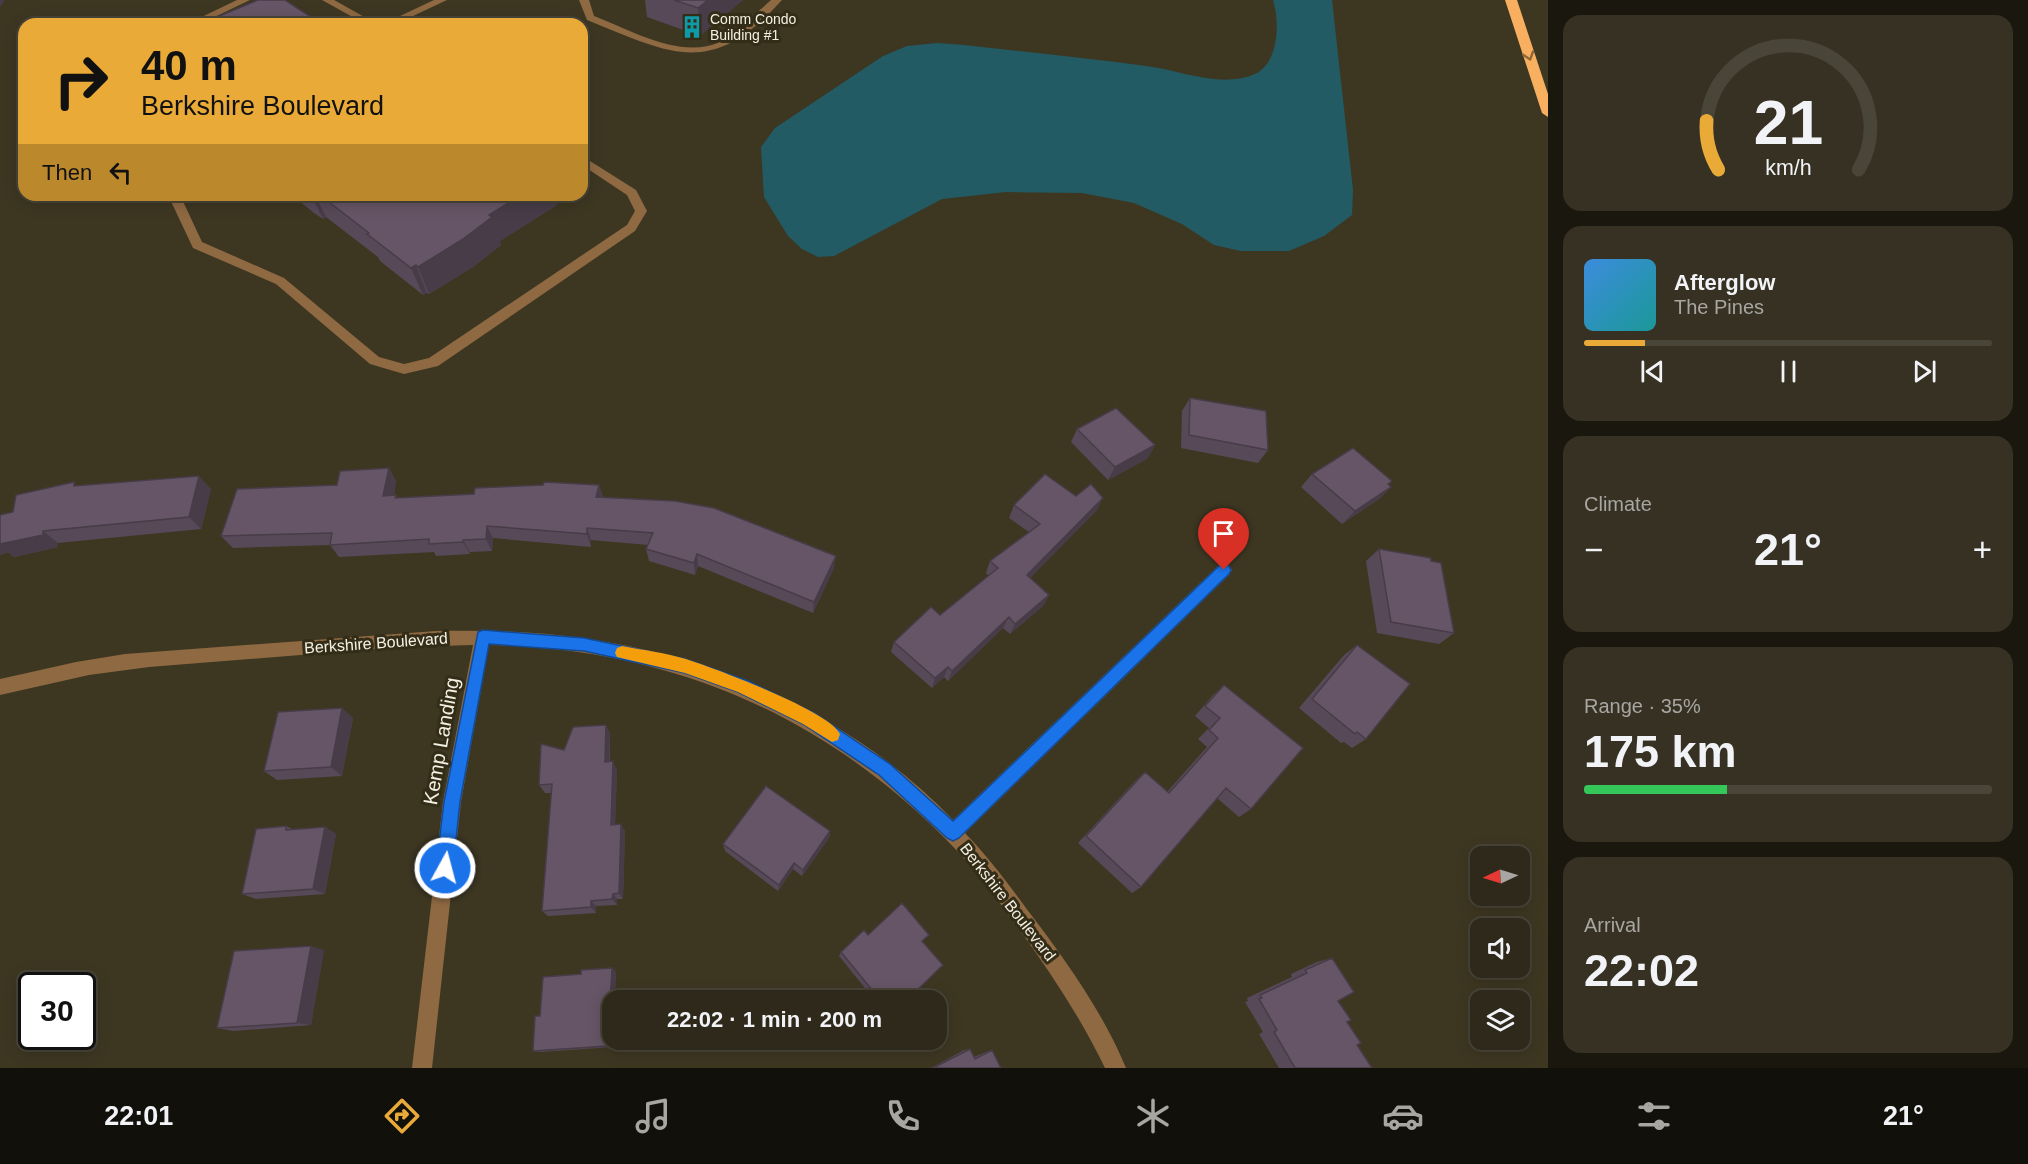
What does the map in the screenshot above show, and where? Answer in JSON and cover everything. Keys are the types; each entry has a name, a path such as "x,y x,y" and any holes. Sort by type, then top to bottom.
{"highway":[{"path":"1511,0 1548,113"}],"street":[{"path":"206,18 246,0"},
{"path":"327,0 361,18"},
{"path":"402,18 442,0"},
{"path":"584,0 590,18 677,50 702,50 723,45 777,0"},
{"path":"177,201 197,245 280,281 375,361 404,369 432,362 631,228 641,212 632,193 588,164"},
{"path":"953,832 1224,570"},
{"name":"Berkshire Boulevard","path":"0,687 102,665 394,640 483,637 584,645 685,666 742,686 808,718 885,770 953,832 981,863 1050,954 1116,1068"},
{"name":"Kemp Landing","path":"422,1068 452,802 483,637"}],"water":[{"path":"1273,0 1332,0 1353,190 1352,215 1324,236 1289,251 1241,251 1214,245 1182,224 1134,203 1082,193 1006,192 942,199 834,256 818,257 802,249 788,236 764,197 761,147 775,128 883,56 907,46 937,43 964,45 1146,66 1228,80 1255,74 1269,61 1277,30"}],"building":[{"path":"258,0 285,0 313,18 214,18"},
{"path":"674,0 708,0 698,8"},
{"path":"328,201 511,201 489,215 492,217 463,239 418,267 416,265 411,268 367,234 369,233"},
{"path":"1190,398 1266,411 1268,450 1189,435"},
{"path":"1116,408 1155,445 1115,467 1077,429"},
{"path":"1353,448 1392,481 1388,484 1391,487 1355,511 1312,474"},
{"path":"389,468 383,496 396,495 395,498 474,494 475,488 543,485 544,482 599,485 596,497 675,501 714,508 836,556 814,602 697,554 694,563 646,549 653,533 587,528 587,534 487,526 486,539 463,540 463,542 429,544 429,539 330,545 332,533 221,536 237,489 337,485 340,471"},
{"path":"1045,474 1076,496 1091,484 1103,498 1027,575 1049,595 1015,624 1009,617 952,671 948,667 935,678 894,642 931,607 940,615 998,568 990,561 1040,524 1014,505"},
{"path":"199,476 189,517 43,531 43,535 0,544 0,515 13,512 16,495 74,482 74,486"},
{"path":"1379,549 1431,558 1431,561 1441,563 1454,633 1391,622"},
{"path":"1357,645 1410,684 1366,739 1357,732 1355,734 1312,699"},
{"path":"1224,685 1303,748 1251,809 1226,788 1141,887 1086,836 1145,772 1169,793 1218,738 1209,730 1220,718 1205,706"},
{"path":"342,708 331,767 264,771 278,712"},
{"path":"606,725 605,762 613,761 611,825 621,824 619,893 613,894 612,899 591,901 591,907 542,911 552,784 539,785 541,744 564,750 573,727"},
{"path":"766,786 830,831 803,870 794,863 779,885 723,844"},
{"path":"286,826 286,830 325,827 313,889 242,894 256,829"},
{"path":"902,903 929,935 922,941 943,965 917,990 872,990 841,952 864,930 868,935"},
{"path":"311,946 297,1023 217,1028 234,951"},
{"path":"1332,958 1354,992 1338,1001 1351,1020 1347,1022 1361,1043 1357,1045 1372,1068 1295,1068 1274,1032 1277,1030 1259,999 1262,998 1260,995 1307,973 1305,970"},
{"path":"612,968 611,990 602,990 602,1046 533,1051 535,1016 540,1016 543,977 581,974 581,970"},
{"path":"970,1049 975,1059 992,1050 1001,1068 933,1068"}],"slow traffic":[{"path":"622,653 685,666 742,686 808,718 832,734"}],"place":[{"name":"Comm Condo Building #1","path":"692,27"}],"route":[{"path":"445,868 452,802 483,637 584,645 685,666 742,686 808,718 885,770 953,832 1224,570"}]}
